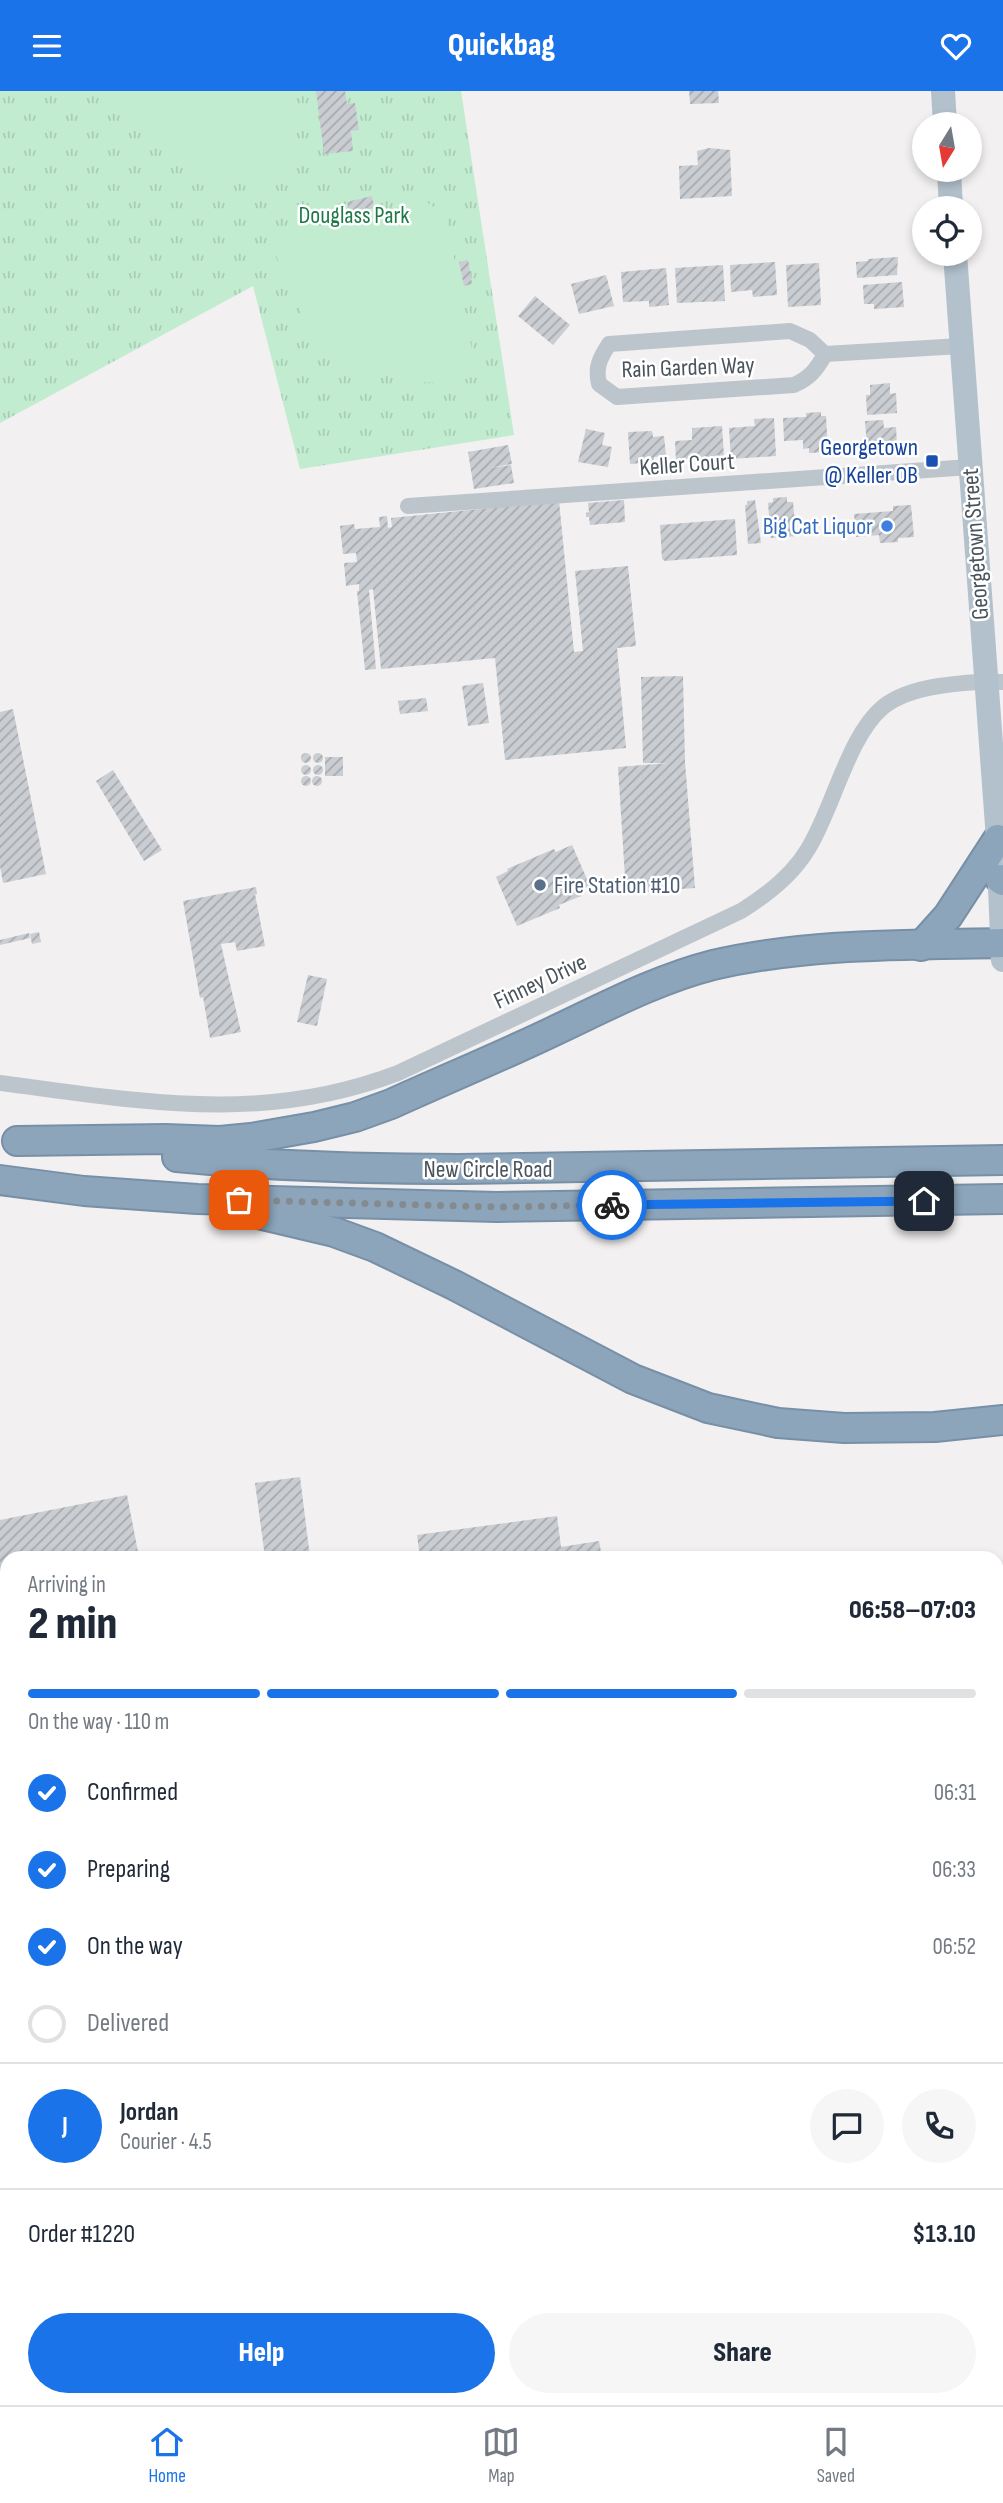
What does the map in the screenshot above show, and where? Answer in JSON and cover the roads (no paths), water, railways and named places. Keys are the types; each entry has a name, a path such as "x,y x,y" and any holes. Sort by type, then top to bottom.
{"highway":[{"path":"921,946 948,916 998,839"},
{"path":"8,1140 220,1141 314,1127 355,1117 391,1104 628,996 668,979 710,966 763,955 825,947 1003,948"},
{"name":"New Circle Road","path":"8,1140 243,1163 368,1169 659,1167 1003,1160"},
{"path":"0,1180 84,1191 197,1199 334,1231 375,1247 454,1285 634,1379 708,1408 778,1423 844,1428 935,1427 1003,1420"},
{"name":"New Circle Road","path":"197,1199 497,1207 1003,1199"}],"main road":[{"path":"943,91 945,112"},
{"name":"Georgetown Street","path":"956,266 970,467 994,682 1003,948"}],"street":[{"name":"Rain Garden Way","path":"790,331 810,339 825,354 817,370 804,381 794,385 617,397 599,384 596,372 609,344 790,331"},
{"path":"825,354 961,347"},
{"name":"Keller Court","path":"408,506 970,467"},
{"name":"Finney Drive","path":"0,1083 145,1102 242,1105 313,1099 369,1085 741,911 766,896 807,852 821,827 860,736 879,711 903,696 926,688 994,682"}],"place":[{"name":"Georgetown @ Keller OB","path":"932,461"},
{"name":"Big Cat Liquor","path":"887,526"},
{"name":"Fire Station #10","path":"540,885"}],"park label":[{"name":"Douglass Park","path":"354,215"}]}
